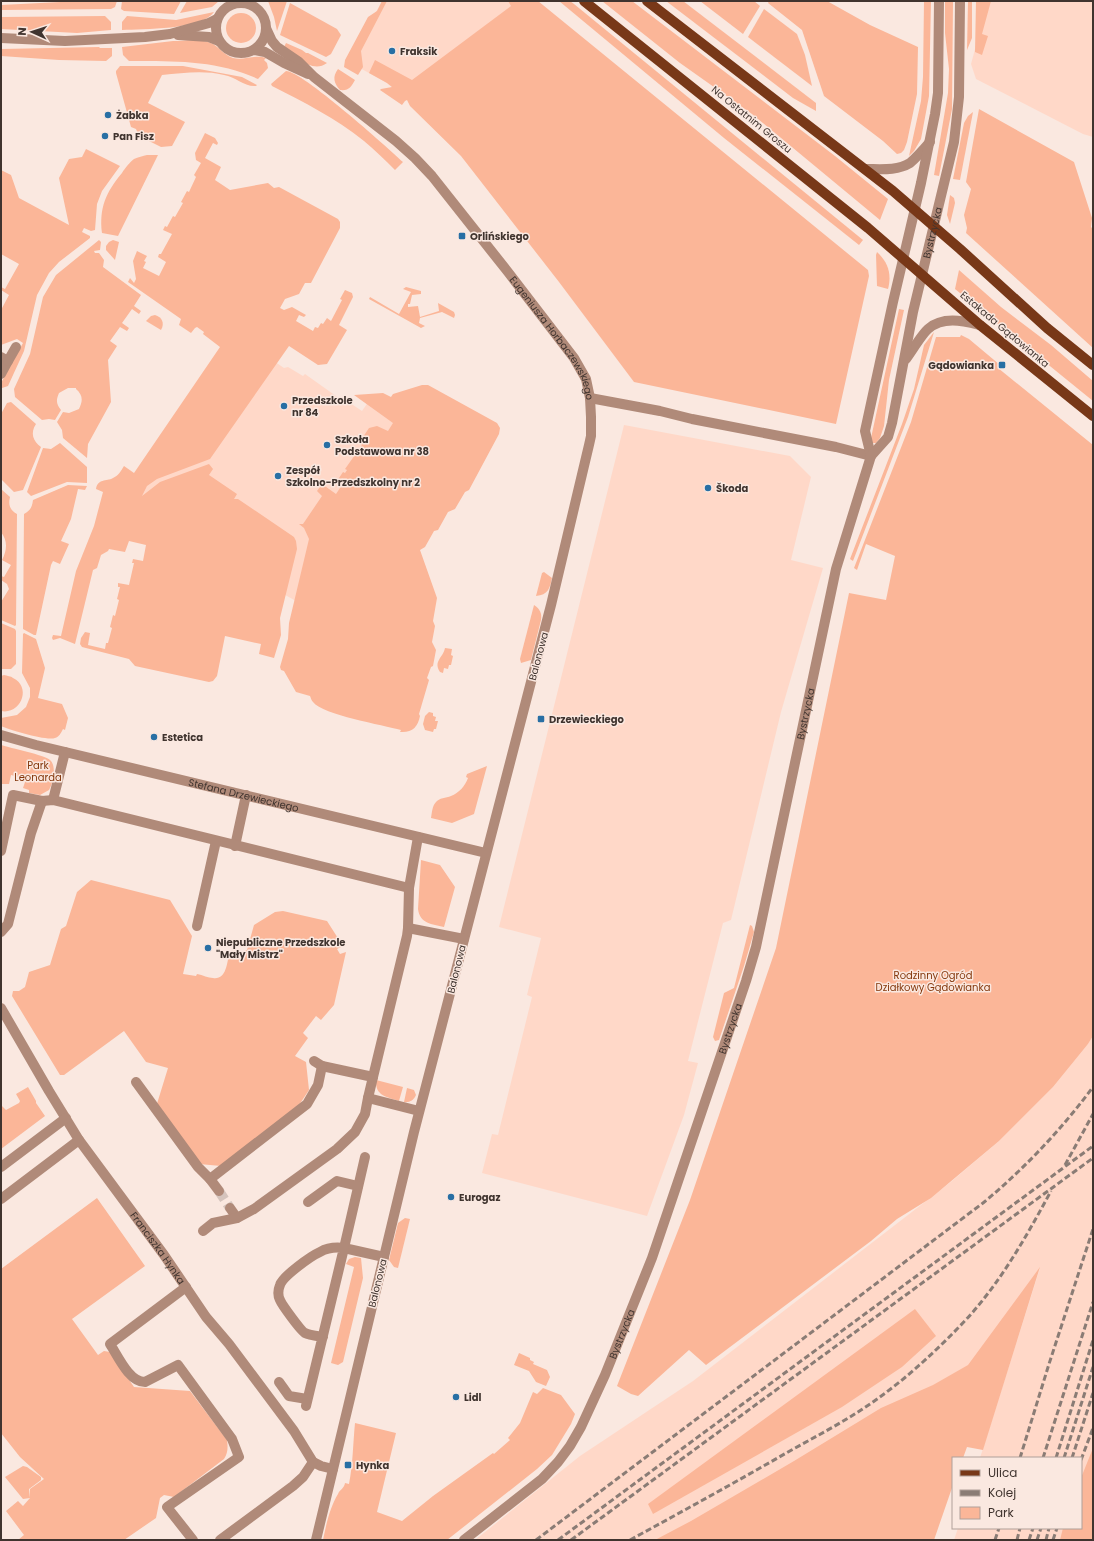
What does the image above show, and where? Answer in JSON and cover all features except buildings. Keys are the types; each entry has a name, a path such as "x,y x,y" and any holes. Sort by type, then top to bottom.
{"main road":[{"name":"Na Ostatnim Groszu","path":"584,1 872,231 903,259"},
{"path":"648,1 893,191 1047,328 1093,365"},
{"name":"Estakada Gądowianka","path":"903,259 980,325 1093,416"}],"street":[{"path":"871,456 865,431 930,142 938,93 939,1"},
{"name":"Bystrzycka","path":"464,1540 542,1479 558,1462 570,1446 598,1390 652,1258 756,947 836,569 871,456 888,437 897,404 913,312 954,142 959,97 960,1"},
{"path":"170,34 209,37 218,41 225,48 234,53 244,53 254,50 264,38 266,28 263,17 257,5 238,2 225,8 217,19 215,30 218,41"},
{"path":"1,38 65,41 134,38 170,34 209,23 217,19"},
{"name":"Eugeniusza Horbaczewskiego","path":"266,28 272,42 299,62 314,77 396,141 432,176 574,358 586,379 590,398 660,410 692,419 836,447 871,456"},
{"name":"Eugeniusza Horbaczewskiego","path":"254,50 265,52 314,77"},
{"path":"866,169 889,169 904,165 913,159 930,142"},
{"path":"904,362 928,329 944,321 953,320 980,325"},
{"path":"1,374 4,359 16,347"},
{"name":"Balonowa","path":"316,1540 419,1111 551,605 583,472 591,436 590,398"},
{"name":"Stefana Drzewieckiego","path":"2,736 486,853"},
{"path":"53,800 65,752"},
{"path":"1,851 13,795 42,801 53,800 409,888"},
{"path":"235,846 246,795"},
{"path":"1,932 8,924 31,833 42,801"},
{"path":"203,1231 213,1223 237,1218 254,1209 349,1139 360,1123 368,1098 408,928 409,888 418,837"},
{"path":"197,926 216,841"},
{"path":"408,928 464,939"},
{"name":"Franciszka Hynka","path":"1,1008 49,1091 80,1140 206,1316 230,1344 294,1431 313,1462"},
{"path":"210,1179 307,1104 318,1085 318,1064 373,1077"},
{"path":"136,1082 198,1167 219,1191"},
{"path":"368,1098 419,1111"},
{"path":"1,1167 66,1118"},
{"path":"1,1199 80,1140"},
{"path":"279,1382 289,1396 307,1403 365,1157"},
{"path":"308,1202 337,1181 358,1186"},
{"path":"230,1208 237,1218"},
{"path":"323,1337 304,1332 280,1300 279,1286 284,1279 320,1252 338,1247 384,1257"},
{"path":"186,1287 110,1344 131,1377 140,1382 145,1382 178,1365 232,1439 239,1457 167,1507 193,1540"},
{"path":"220,1540 293,1486 303,1477 313,1462 333,1469"}],"shaded area":[{"path":"382,1 518,1 429,68 407,100 387,83 349,62"},
{"path":"988,1 1093,1 1093,137 1083,134 976,79 971,64"},
{"name":"Zespół Szkolno-Przedszkolny nr 2","path":"245,341 284,368 288,367 303,376 305,374 343,401 347,401 362,411 373,395 397,413 412,450 296,601 224,561 141,497 156,466"},
{"path":"624,425 790,456 811,477 791,560 823,568 781,712 731,920 723,923 688,1061 698,1063 684,1115 647,1216 482,1173 492,1134 498,1135 532,997 527,995 541,938 499,927"},
{"path":"1093,1036 1093,1471 1082,1509 1082,1457 980,1457 1040,1268 969,1365 662,1540 475,1540 580,1456 693,1381 952,1181 999,1141 1053,1087"},
{"path":"958,1529 1076,1529 1073,1540 954,1540"}],"green space":[{"path":"80,1 117,1 115,7 111,9 1,10 1,5"},
{"path":"122,1 181,1 174,14 124,11 121,9"},
{"path":"187,1 219,1 212,7 180,13"},
{"path":"268,1 287,1 277,31 274,17"},
{"path":"382,1 387,1 361,51 363,67 358,75 344,67 345,60 368,17 377,11"},
{"path":"508,1 538,1 868,270 869,276 836,424 634,382 559,282 461,156 410,106 407,100 402,105 380,90 392,87 369,73 375,60 412,80 511,6"},
{"path":"559,1 570,1 574,4 863,240 859,245 724,138"},
{"path":"602,1 632,1 835,156 888,199 880,220 752,114 680,63"},
{"path":"666,1 683,1 816,103 816,111 793,98"},
{"path":"700,1 754,1 760,6 743,34"},
{"path":"769,1 827,1 870,25 918,47 917,94 907,142 901,153 897,154 883,141 824,96 802,30 768,3"},
{"path":"924,1 931,1 929,96 921,139 914,151 909,156 921,101 923,77"},
{"path":"945,1 953,1 952,109 939,176 934,175 948,93 949,69 945,33"},
{"path":"968,1 972,1 972,38 967,50"},
{"path":"976,1 991,1 982,34 988,36 982,55 975,52"},
{"path":"290,3 337,29 341,35 331,54 326,57 280,35"},
{"path":"764,9 797,34 805,55 812,86 748,37"},
{"path":"214,12 207,18 185,25 157,29 122,30 122,22 127,16 176,20"},
{"path":"241,13 247,14 255,22 255,34 247,42 241,43 235,42 227,34 226,28 227,22 235,14"},
{"path":"105,16 111,22 111,30 77,33 1,29 1,17"},
{"path":"199,40 209,42 227,55 237,59 258,57 266,58 264,60 267,63 268,68 258,79 227,68 211,65 162,61 129,61 123,55 122,47 173,41"},
{"path":"286,43 327,63 321,66 310,65 299,59 284,47"},
{"path":"112,48 112,56 106,61 59,60 1,56 1,49"},
{"path":"120,66 183,66 242,77 257,85 248,85 228,76 216,73 193,72 162,75 148,103 185,122 172,146 161,147 139,136 136,129 131,127 116,73"},
{"path":"338,69 355,80 348,89 340,90 336,85 334,77"},
{"path":"286,71 295,74 326,96 403,162 395,170 368,144 342,125 272,86 271,84"},
{"path":"979,109 1074,162 1092,218 1093,348 966,233 967,228 964,215 971,189 966,182"},
{"path":"973,112 960,180 953,179 964,123 968,116"},
{"path":"205,133 215,138 218,143 217,145 213,143 205,158 221,167 215,180 230,190 268,183 274,188 279,187 338,219 340,222 340,228 311,283 305,283 299,294 285,299 280,308 284,310 292,307 306,315 304,317 299,315 296,321 313,331 315,327 318,328 321,323 323,324 327,318 331,321 342,300 340,299 345,290 352,293 353,297 339,325 347,330 327,364 318,365 289,346 210,459 157,479 147,486 142,496 160,482 209,464 213,469 209,475 237,494 234,499 238,499 294,537 296,541 297,549 280,618 281,635 274,658 259,654 261,644 225,636 217,676 213,681 209,682 135,666 129,659 82,647 80,644 81,638 85,632 90,633 88,645 105,649 112,628 110,627 113,615 115,616 119,600 117,599 120,587 118,587 118,583 129,585 134,563 132,563 133,559 143,561 146,545 129,541 125,552 109,549 101,555 97,568 93,570 75,644 60,638 53,640 52,638 53,635 61,636 76,571 94,526 103,492 96,489 97,486 100,482 116,476 124,466 134,473 220,347 203,334 204,332 197,327 191,333 179,325 181,319 128,282 130,278 134,283 136,279 133,261 137,251 147,256 144,261 146,262 143,268 159,276 166,262 158,257 172,234 163,230 165,226 167,227 173,216 175,217 183,203 181,202 187,191 189,192 196,177 194,175 201,163 196,160 195,153"},
{"path":"86,149 120,166 102,191 97,204 95,230 91,231 84,228 82,232 90,236 90,238 59,262 49,273 37,295 24,351 8,386 2,388 1,383 23,343 17,339 1,345 1,310 9,295 1,290 1,287 5,289 19,264 1,254 1,170 11,175 19,198 69,225 59,178 69,159 82,157"},
{"path":"147,155 158,155 118,236 102,233 101,224 103,208 112,187 132,160"},
{"path":"950,195 954,198 955,203 950,224 947,215"},
{"path":"99,240 101,242 100,250 94,251 95,253 99,253 104,260 103,267 141,295 134,306 141,311 139,314 132,309 122,323 129,328 127,331 120,327 110,341 117,346 108,360 111,402 88,444 87,458 63,438 62,430 57,422 63,412 69,413 79,409 82,398 76,388 68,388 59,393 57,402 61,410 55,420 42,420 15,397 14,389 30,354 43,297 56,275"},
{"path":"113,240 119,242 115,260 106,250 106,246"},
{"path":"877,252 884,260 888,269 890,278 888,289 877,286"},
{"path":"959,270 1001,307 1051,345 1093,381 1093,401 955,289"},
{"path":"406,287 421,291 421,294 412,295 410,304 408,304 408,307 418,306 420,317 439,311 438,303 454,312 454,318 442,312 420,318 419,323 425,326 421,328 369,299 370,297 399,314 411,292 403,289"},
{"path":"899,309 904,310 889,380 884,426 880,438 876,443 872,443 871,438"},
{"path":"155,315 162,321 163,325 161,330 146,321 151,316"},
{"path":"934,332 908,417 853,561 850,559 914,389 924,345"},
{"name":"Rodzinny Ogród Działkowy Gądowianka","path":"961,335 969,339 1000,365 998,368 1093,445 1093,1036 1053,1087 999,1141 931,1198 897,1219 871,1241 706,1365 689,1350 638,1396 631,1394 617,1386 690,1200 776,948 849,593 886,600 895,556 866,544 857,570 854,568 911,422 936,337 960,337"},
{"path":"422,385 428,385 497,423 500,428 499,434 469,490 465,492 455,509 448,512 438,530 434,531 425,547 420,550 437,598 433,621 435,626 432,642 436,650 433,666 431,667 427,678 429,680 419,714 420,716 418,723 411,730 400,732 401,730 354,719 319,707 312,701 310,696 296,692 284,671 281,670 280,667 288,639 289,623 309,539 304,528 299,524 303,524 322,496 317,491 322,484 336,494 342,485 337,481 343,472 345,473 347,470 345,469 362,445 359,443 369,428 377,426 388,431 393,423 354,395 383,393 391,397 393,394"},
{"path":"11,402 36,424 33,431 33,437 41,447 23,490 14,492 1,479 1,414 7,403"},
{"path":"60,443 87,467 87,483 67,482 31,496 27,492 43,448 51,449"},
{"path":"68,485 87,486 85,490 78,489 71,519 61,541 69,544 60,564 53,561 51,565 36,635 34,635 23,629 24,514 31,508 33,500"},
{"path":"1,489 10,497 10,507 17,514 15,626 1,620 1,602 9,589 7,584 1,580 1,576 4,577 11,565 2,560 5,553 6,542 1,532"},
{"path":"544,572 552,578 550,585 546,593 536,596 542,573"},
{"path":"534,605 540,611 541,620 531,660 521,663 520,659"},
{"path":"1,623 15,629 16,631 16,664 11,669 1,669"},
{"path":"24,633 36,639 45,668 38,698 62,704 68,718 65,730 63,729 59,736 55,738 50,739 36,737 1,726 1,718 17,715 26,707 30,697 30,688 22,673"},
{"path":"445,648 452,649 451,655 453,656 451,665 449,665 448,669 444,668 443,673 440,672 438,668 438,662"},
{"path":"4,675 19,682 23,693 19,705 8,711 1,711 1,676"},
{"path":"429,712 433,713 433,716 436,717 435,721 438,721 436,729 434,729 433,732 425,730 423,724 425,716"},
{"name":"Park Leonarda","path":"1,745 35,754 50,760 54,770 52,783 49,790 40,795 29,793 29,790 23,788 26,779 11,775 9,784 2,784 1,788"},
{"path":"487,766 474,814 452,823 431,818 433,808 437,801 454,795 459,791 467,781 467,774"},
{"path":"421,860 440,865 455,887 444,927 427,922 421,918 419,914"},
{"path":"91,880 170,900 192,936 183,974 196,976 197,974 209,978 217,978 221,976 225,970 229,954 234,956 247,950 254,925 275,912 283,911 327,921 343,946 337,949 340,954 346,952 334,1005 321,1020 316,1016 303,1033 308,1038 295,1056 306,1062 309,1090 295,1111 221,1166 199,1164 156,1107 168,1068 146,1062 124,1031 64,1075 60,1075 12,996 13,991 19,991 25,987 29,972 50,965 61,929 66,926 77,892"},
{"path":"750,925 752,926 754,932 744,966 719,1040 715,1041 713,1037 724,993 734,988"},
{"path":"376,1080 403,1087 399,1101 386,1097 380,1093 377,1089"},
{"path":"28,1087 45,1116 1,1149 1,1105 6,1110 19,1103 20,1101 16,1094"},
{"path":"407,1088 414,1090 416,1095 411,1101 404,1102"},
{"path":"97,1198 145,1266 72,1319 98,1355 104,1351 110,1352 134,1387 190,1391 227,1440 228,1448 224,1459 174,1497 164,1495 160,1498 156,1518 124,1540 18,1540 24,1535 6,1511 18,1501 23,1506 30,1498 30,1489 44,1479 20,1457 1,1433 1,1269"},
{"path":"405,1218 410,1219 398,1268 394,1267 389,1260 398,1223"},
{"path":"355,1257 361,1258 363,1278 343,1362 338,1365 331,1363 354,1267 346,1264 349,1259"},
{"path":"1040,1267 983,1450 967,1447 963,1457 952,1457 952,1488 934,1540 655,1540 691,1521 794,1461 881,1408 933,1385 968,1365"},
{"path":"915,1309 936,1336 902,1367 842,1407 653,1514 648,1504"},
{"path":"519,1353 530,1358 530,1360 534,1362 533,1364 547,1370 550,1377 546,1386 536,1382 529,1371 514,1365"},
{"path":"543,1388 561,1395 575,1414 571,1424 552,1455 537,1469 447,1540 323,1540 335,1499 344,1487 345,1483 349,1484 355,1423 396,1433 377,1512 402,1521 433,1496 493,1453 494,1454 510,1440 508,1438 520,1423 533,1392 537,1394"},
{"path":"1093,1448 1093,1540 1060,1540 1063,1529 1082,1529 1082,1476"},
{"path":"23,1466 27,1467 41,1477 41,1480 29,1489 30,1498 23,1499 5,1477"}],"tunnel":[{"path":"219,1191 230,1208"}],"railway":[{"path":"536,1540 983,1203 1013,1177 1041,1148 1093,1087"},
{"path":"1065,1165 1093,1114"},
{"path":"558,1540 1093,1146"},
{"path":"571,1540 1093,1158"},
{"path":"630,1540 843,1421 875,1401 901,1381 949,1338 987,1295 1021,1245 1051,1191"},
{"path":"1020,1457 1093,1229"},
{"path":"1043,1457 1093,1302"},
{"path":"1056,1457 1093,1340"},
{"path":"1064,1457 1093,1367"},
{"path":"1072,1457 1093,1393"},
{"path":"1082,1457 1093,1428"},
{"path":"995,1540 999,1529"},
{"path":"1017,1540 1020,1529"},
{"path":"1029,1540 1033,1529"},
{"path":"1037,1540 1041,1529"},
{"path":"1046,1540 1049,1529"},
{"path":"1053,1540 1057,1529"}],"place":[{"name":"Fraksik","path":"392,51"},
{"name":"Żabka","path":"108,115"},
{"name":"Pan Fisz","path":"105,136"},
{"name":"Orlińskiego","path":"462,236"},
{"name":"Gądowianka","path":"1002,365"},
{"name":"Przedszkole nr 84","path":"284,406"},
{"name":"Szkoła Podstawowa nr 38","path":"327,445"},
{"name":"Zespół Szkolno-Przedszkolny nr 2","path":"278,476"},
{"name":"Škoda","path":"708,488"},
{"name":"Drzewieckiego","path":"541,719"},
{"name":"Estetica","path":"154,737"},
{"name":"Niepubliczne Przedszkole \"Mały Mistrz\"","path":"208,948"},
{"name":"Eurogaz","path":"451,1197"},
{"name":"Lidl","path":"456,1397"},
{"name":"Hynka","path":"348,1465"}]}
